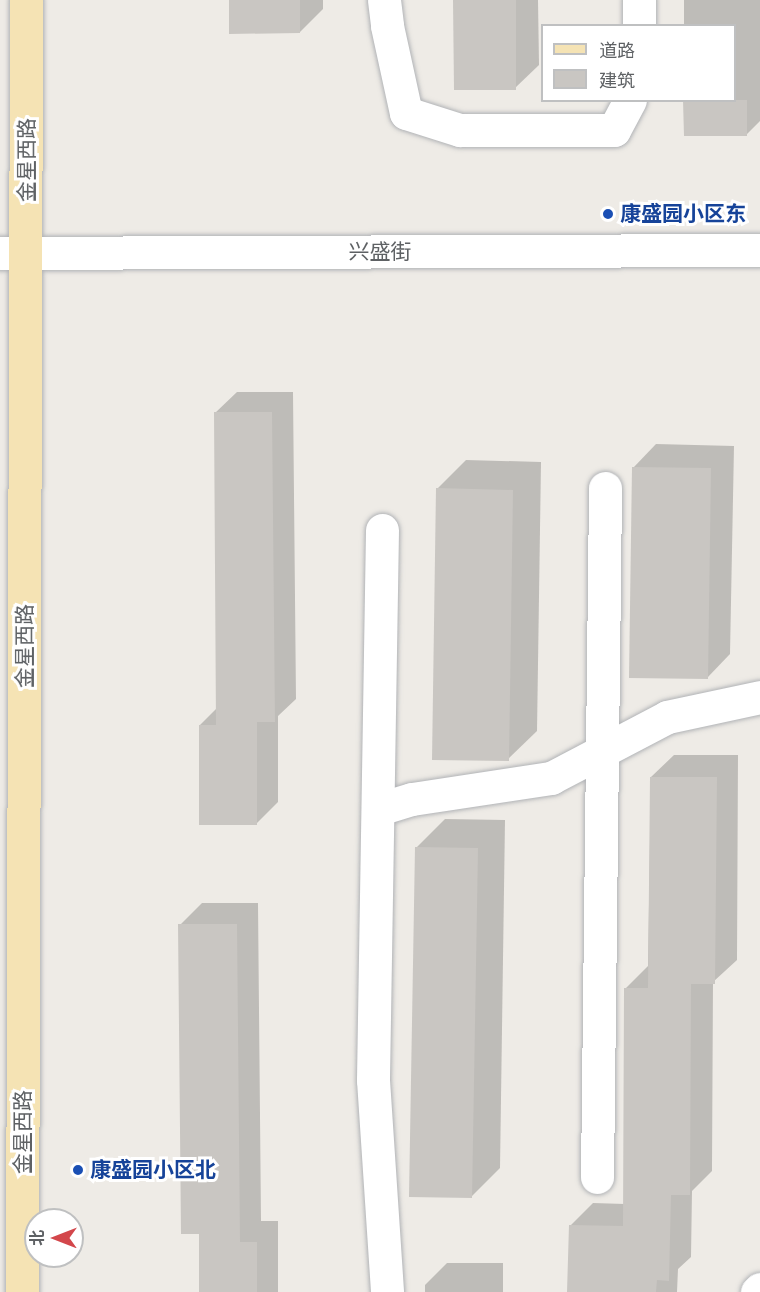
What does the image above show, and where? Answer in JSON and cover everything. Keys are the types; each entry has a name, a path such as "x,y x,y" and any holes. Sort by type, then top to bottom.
{"main road":[{"name":"金星西路","path":"22,1292 14,253 26,0"}],"street":[{"path":"384,0 387,26 406,113 460,130 614,130 629,102"},
{"path":"639,0 639,24"},
{"name":"兴盛街","path":"14,253 760,250"},
{"path":"597,1177 600,752 605,488"},
{"path":"382,530 380,809 373,1080 387,1292"},
{"path":"380,809 412,799 551,778 667,717 760,697"}],"building":[{"path":"229,0 300,0 300,33 229,34"},
{"path":"453,0 516,0 516,90 454,90"},
{"path":"747,100 747,136 684,136 683,102"},
{"path":"214,412 272,412 275,722 257,722 257,825 199,825 199,725 216,725"},
{"path":"632,467 711,468 708,679 629,678"},
{"path":"436,488 513,490 509,761 432,760"},
{"path":"650,777 717,777 715,984 691,984 690,1195 671,1195 669,1281 657,1280 656,1292 567,1292 569,1225 623,1226 624,988 648,988"},
{"path":"415,847 478,848 472,1198 409,1197"},
{"path":"178,924 237,924 240,1242 257,1242 257,1292 199,1292 199,1234 181,1234"}],"place":[{"name":"康盛园小区东","path":"608,214"},
{"name":"康盛园小区北","path":"78,1170"}]}
